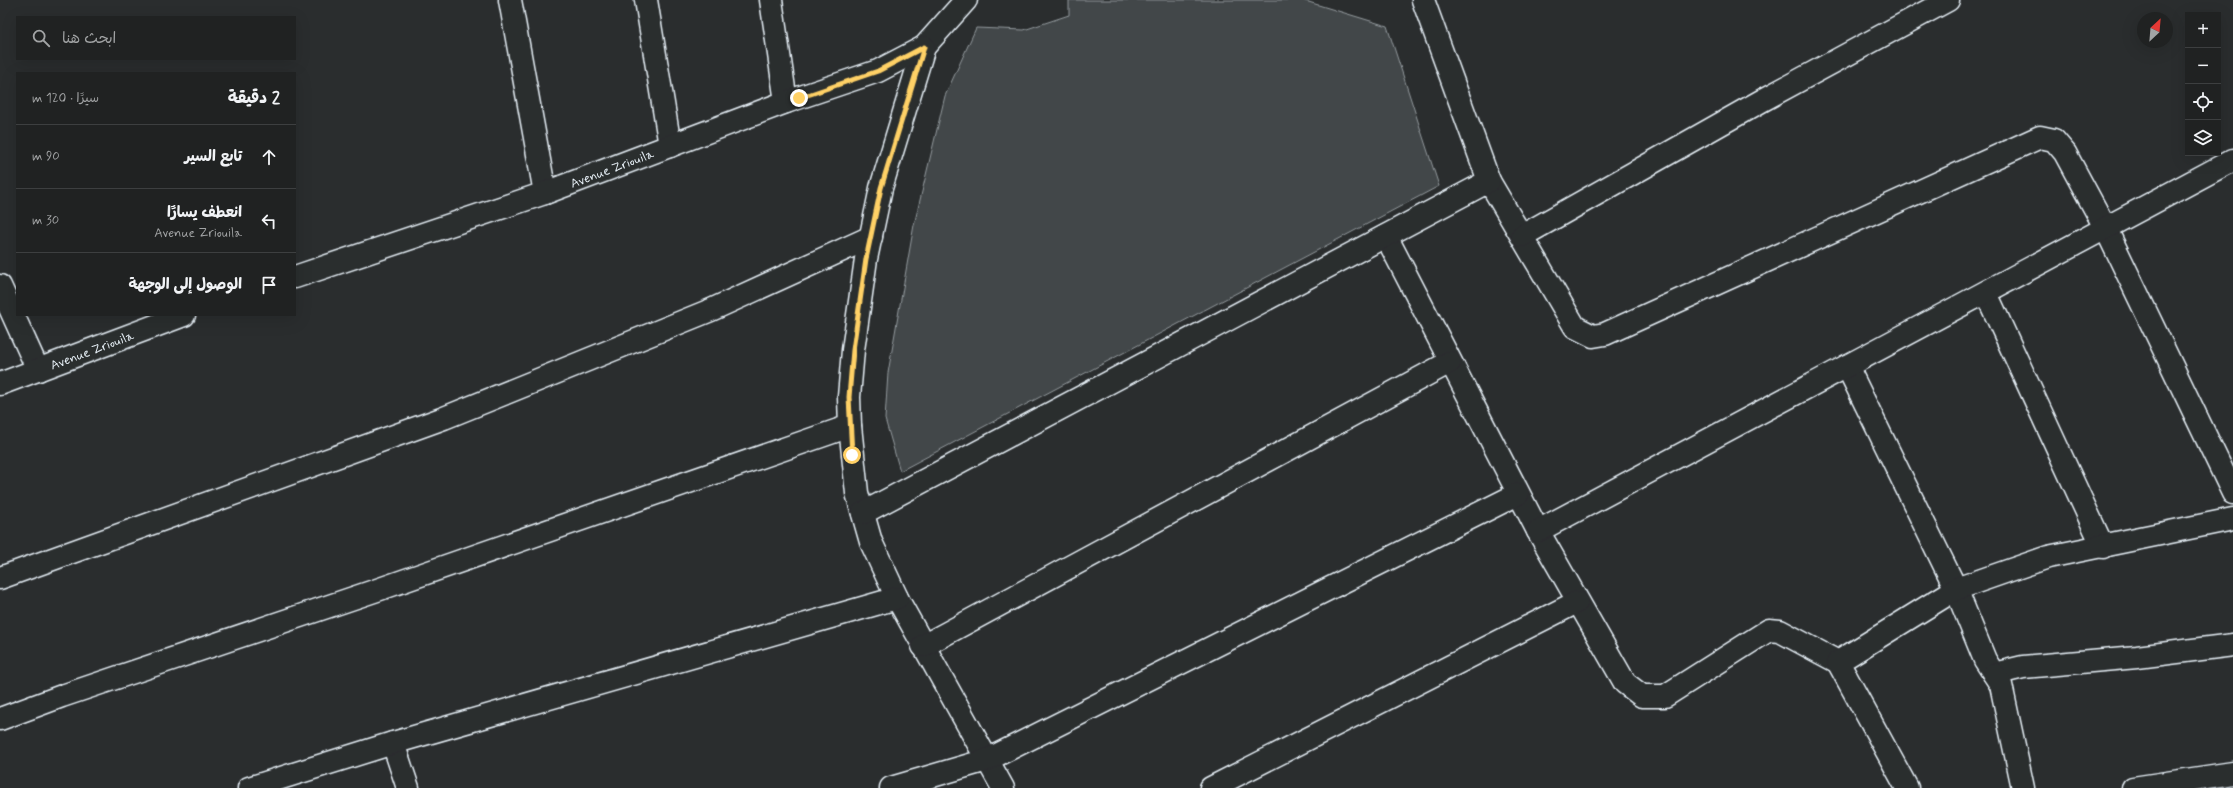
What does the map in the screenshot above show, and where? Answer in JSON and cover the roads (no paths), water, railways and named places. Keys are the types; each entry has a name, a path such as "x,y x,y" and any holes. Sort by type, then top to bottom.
{"street":[{"path":"510,0 545,193"},
{"path":"646,0 670,146"},
{"path":"771,0 786,102"},
{"path":"966,0 924,47 881,188 871,237 853,350 849,397 850,426 857,493 871,542 896,598 1003,788"},
{"path":"1423,0 1489,181 1575,327 1593,336 1605,334 2040,137 2054,140 2065,153 2106,229 2233,493"},
{"path":"1522,236 1763,100 1948,0"},
{"name":"Avenue Zriouila","path":"296,277 545,193 786,102 878,71 924,47"},
{"path":"1538,531 2106,229 2232,165"},
{"path":"863,513 1489,181"},
{"path":"1386,236 1518,494 1577,602 1624,683 1642,696 1665,696 1769,630 1780,631 1838,662 1907,788"},
{"path":"0,578 444,418 711,310 871,237"},
{"path":"0,286 38,370"},
{"path":"1986,293 2103,546"},
{"name":"Avenue Zriouila","path":"0,384 181,316"},
{"path":"923,646 1450,362"},
{"path":"1847,366 1956,589 1985,660 2001,685 2023,788"},
{"path":"0,719 62,696 380,589 850,426"},
{"path":"891,788 987,760 1518,494"},
{"path":"1838,662 1956,589 2048,557 2233,519"},
{"path":"249,788 394,743 896,598"},
{"path":"1211,788 1577,602"},
{"path":"1994,674 2023,667 2137,657 2233,645"},
{"path":"394,743 408,788"},
{"path":"2133,788 2233,772"}]}
